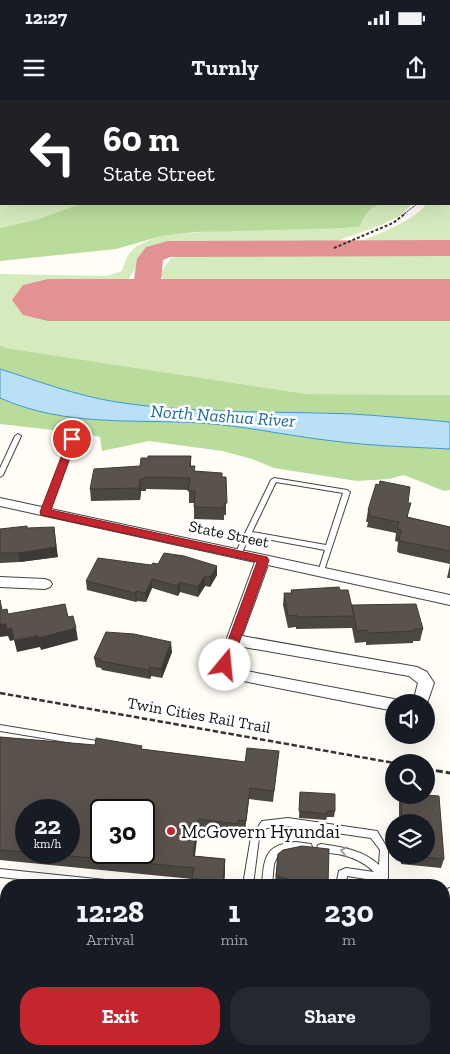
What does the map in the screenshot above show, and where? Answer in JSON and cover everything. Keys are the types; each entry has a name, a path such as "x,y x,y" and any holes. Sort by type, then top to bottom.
{"street":[{"name":"State Street","path":"0,502 450,600"},
{"path":"263,560 233,640 225,665 227,671 233,674 385,703"},
{"path":"0,582 45,584"},
{"path":"233,640 412,671 422,676 426,683 423,694"}],"lane":[{"path":"0,475 18,436"},
{"path":"45,512 72,439"},
{"path":"238,554 274,480 347,492 321,572"},
{"path":"248,533 328,548"},
{"path":"0,728 114,747"},
{"path":"249,879 255,837 265,824 288,822 374,834 384,849 383,877"},
{"path":"267,879 268,861 275,852 285,846 344,850 354,853 378,868 383,877"},
{"path":"342,879 342,874 346,872 383,877"},
{"path":"0,873 20,879"}],"path":[{"path":"334,248 393,223 416,205"},
{"name":"Twin Cities Rail Trail","path":"0,693 385,761"},
{"path":"435,770 450,773"}],"green space":[{"path":"0,205 76,205 39,219 0,228"},
{"path":"76,205 379,205 368,212 360,226 197,232 162,236 116,249 0,261 0,228 39,219"},
{"path":"411,205 401,215 381,225 326,245 174,244 163,246 154,249 142,258 122,288 49,288 44,311 450,312 450,395 307,394 6,348 0,345 0,274 107,276 122,271 128,256 136,247 162,236 363,216 375,206"},
{"path":"425,205 450,205 450,244 355,244 404,222"},
{"path":"450,252 450,288 168,288 160,273 171,258 205,254"},
{"path":"0,345 6,348 307,394 450,395 450,422 352,414 175,409 117,402 72,392 0,369"},
{"path":"0,398 49,414 74,418 201,423 348,443 450,449 450,490 444,491 404,475 389,479 357,481 274,468 252,459 222,451 149,441 102,451 100,437 0,424"}],"water":[{"name":"North Nashua River","path":"0,369 87,396 146,406 175,409 352,414 450,422 450,449 348,443 218,424 99,420 49,414 0,398"}],"building":[{"path":"148,456 191,456 190,466 195,466 194,471 222,473 222,477 226,477 227,503 224,503 224,508 194,507 195,491 188,491 190,478 145,477 145,479 140,479 139,488 90,489 94,469 140,466 141,458 148,458"},
{"path":"380,481 410,487 408,503 411,503 407,517 450,527 450,551 401,541 399,539 402,530 397,529 399,522 369,516 370,511 368,510 376,484 379,485"},
{"path":"27,526 27,528 54,527 56,547 18,553 0,553 0,529"},
{"path":"164,553 184,556 217,566 210,577 205,576 198,587 180,582 177,586 152,579 145,593 136,591 135,593 86,581 98,558 151,565 153,563 158,564"},
{"path":"339,587 340,590 348,590 354,616 288,616 284,593 292,593 291,590"},
{"path":"0,600 2,610 7,609 8,614 65,604 68,617 73,616 76,628 38,638 38,635 14,640 12,628 7,629 6,624 0,624"},
{"path":"416,604 423,629 368,633 367,630 357,631 352,605"},
{"path":"106,632 134,634 171,642 161,669 150,667 149,670 100,661 101,659 94,658"},
{"name":"McGovern Hyundai","path":"0,737 95,745 96,738 142,746 141,749 245,762 247,748 279,751 274,791 250,788 246,821 238,820 238,824 198,819 193,856 225,859 223,879 192,879 194,868 153,864 155,864 155,799 90,799 90,858 80,857 80,799 15,799 15,851 0,850"},
{"path":"300,792 335,794 335,811 328,811 327,814 299,811"},
{"path":"435,796 439,796 444,859 435,858 435,814 402,814 401,804 435,804"},
{"path":"302,846 329,849 328,879 289,879 276,876 278,854 283,850"}],"taxiway":[{"path":"145,300 150,259 155,253 168,249 450,248"}],"runway":[{"path":"48,300 450,300"}],"place":[{"name":"McGovern Hyundai","path":"171,831"}],"route":[{"path":"72,439 45,512 263,560 225,665"}]}
